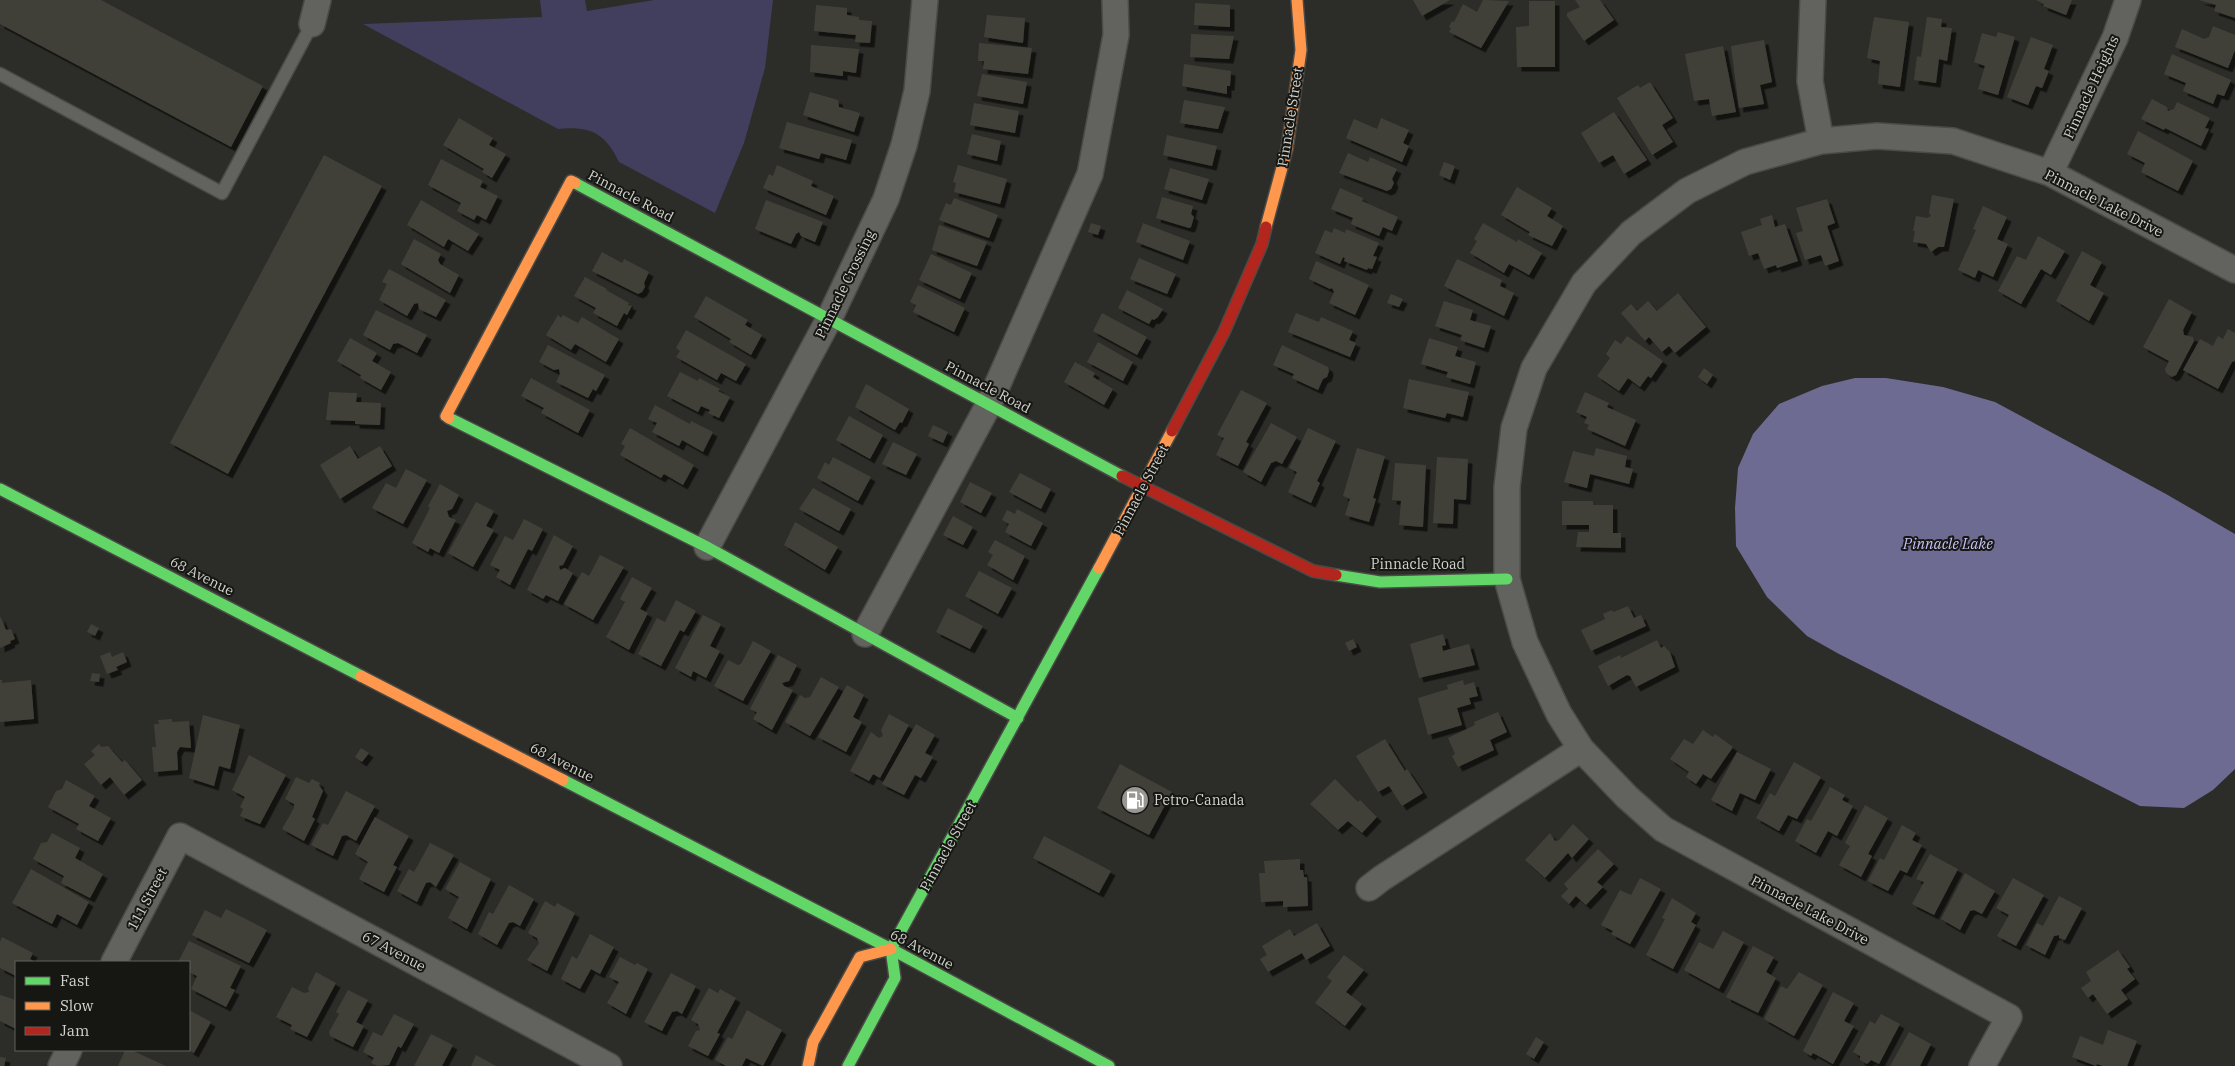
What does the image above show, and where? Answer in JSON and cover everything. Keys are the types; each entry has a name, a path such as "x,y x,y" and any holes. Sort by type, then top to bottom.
{"street":[{"path":"312,24 318,0"},
{"name":"Pinnacle Crossing","path":"708,547 829,319 886,199 904,144 917,91 925,0"},
{"path":"865,634 990,404 1090,174 1116,36 1114,0"},
{"name":"Pinnacle Street","path":"891,949 1143,487 1224,332 1262,244 1287,149 1301,50 1297,0"},
{"path":"1814,0 1810,81 1821,141"},
{"name":"Pinnacle Heights","path":"2050,174 2115,38 2128,0"},
{"name":"Pinnacle Lake Drive","path":"1982,1066 2009,1016 1663,829 1628,798 1581,748 1559,714 1525,642 1507,579 1507,487 1514,428 1534,368 1584,284 1632,233 1687,192 1744,162 1821,141 1877,136 1954,141 2050,174 2235,270"},
{"name":"Pinnacle Road","path":"1018,718 708,547 446,416 571,181 1143,487 1313,571 1380,582 1507,579"},
{"name":"68 Avenue","path":"0,489 891,949 1109,1066"},
{"path":"1369,888 1581,748"},
{"name":"111 Street","path":"115,961 180,836"},
{"name":"67 Avenue","path":"180,836 609,1066"},
{"path":"808,1066 813,1042 860,956 891,949 895,978 848,1066"},
{"path":"61,1066 68,1051"}],"lane":[{"path":"0,74 222,193 312,24"}],"shaded area":[{"path":"540,0 585,0 587,11 654,0 773,0 765,68 744,143 715,213 619,162 608,144 588,130 558,129 363,24 542,17"}],"water":[{"name":"Pinnacle Lake","path":"1855,378 1886,378 1943,387 1995,402 2166,494 2235,534 2235,769 2213,790 2184,808 2140,806 1839,654 1807,636 1767,597 1736,546 1735,508 1738,468 1753,434 1779,404 1822,386"}],"building":[{"path":"0,0 101,0 263,86 231,147 0,24"},
{"path":"1413,0 1450,0 1422,16"},
{"path":"1483,0 1509,1 1481,48 1449,32 1451,28 1449,27 1452,21 1454,22 1463,4 1477,12"},
{"path":"1575,0 1600,0 1614,20 1584,41 1567,16 1567,13 1580,7"},
{"path":"2036,0 2072,0 2066,15 2043,6 2044,4"},
{"path":"2199,0 2235,0 2235,18 2214,11 2216,5"},
{"path":"1529,1 1555,1 1555,67 1517,67 1516,27 1529,26"},
{"path":"1195,3 1230,5 1230,27 1194,25"},
{"path":"816,5 847,8 847,15 859,17 859,20 872,21 870,43 855,42 856,35 814,31"},
{"path":"987,15 1025,18 1023,43 984,37"},
{"path":"1874,17 1909,22 1900,87 1878,84 1880,61 1867,58"},
{"path":"1927,17 1942,19 1941,27 1952,28 1947,61 1939,59 1936,83 1914,80 1917,56 1921,57"},
{"path":"2213,26 2235,35 2235,50 2228,68 2175,47 2182,29 2204,39 2209,37"},
{"path":"1998,32 2015,37 1998,95 1978,89 1985,66 1974,62 1982,33 1996,37"},
{"path":"1191,34 1234,36 1229,59 1190,57"},
{"path":"2031,37 2053,45 2044,69 2049,71 2042,88 2036,86 2028,105 2007,97"},
{"path":"1764,40 1772,82 1760,85 1764,104 1739,108 1731,46"},
{"path":"979,43 1032,48 1028,74 983,69 984,61 978,61"},
{"path":"811,45 859,49 856,73 843,71 843,76 810,72"},
{"path":"1723,46 1736,112 1712,116 1709,99 1694,101 1685,54"},
{"path":"2172,54 2231,80 2224,96 2217,94 2213,104 2183,91 2186,83 2164,74"},
{"path":"1184,64 1231,71 1230,86 1227,86 1227,94 1182,86"},
{"path":"982,74 1027,82 1023,104 977,96"},
{"path":"1650,82 1673,118 1662,125 1673,142 1652,155 1617,98 1638,85 1640,88"},
{"path":"810,92 838,100 839,107 860,113 854,132 803,115"},
{"path":"2152,99 2167,107 2168,111 2174,109 2177,102 2210,118 2205,128 2209,129 2201,146 2165,128 2164,130 2141,119"},
{"path":"1184,100 1225,107 1218,129 1180,123"},
{"path":"974,103 1019,111 1015,133 970,125"},
{"path":"1614,112 1647,160 1624,174 1613,155 1599,163 1581,133"},
{"path":"459,118 493,138 489,145 506,154 492,178 482,172 484,169 443,145"},
{"path":"1381,118 1409,130 1403,143 1409,146 1402,162 1346,138 1354,119 1377,129"},
{"path":"787,122 852,140 846,160 821,153 819,159 779,148"},
{"path":"2138,131 2193,161 2178,191 2141,172 2145,163 2127,154"},
{"path":"972,134 1001,141 997,161 967,154"},
{"path":"1167,135 1217,146 1212,166 1163,155"},
{"path":"1348,153 1368,162 1370,157 1397,169 1392,179 1394,183 1391,189 1387,191 1339,173"},
{"path":"324,155 382,186 228,474 170,443"},
{"path":"441,159 483,181 480,187 498,196 486,220 477,215 474,220 457,211 461,203 428,185"},
{"path":"1444,162 1455,166 1450,180 1439,175"},
{"path":"777,165 813,181 811,186 834,196 826,215 763,188 769,174 773,176"},
{"path":"958,165 1007,179 1000,204 954,192 956,183 953,182"},
{"path":"1170,168 1209,179 1202,200 1164,189"},
{"path":"1517,187 1552,208 1547,216 1563,226 1552,246 1528,235 1530,232 1501,215"},
{"path":"1340,188 1363,198 1362,201 1398,217 1392,231 1383,227 1379,236 1351,224 1353,218 1331,209"},
{"path":"1932,195 1954,199 1944,247 1938,247 1931,252 1926,244 1913,242 1915,231 1913,231 1916,216 1927,218 1931,216 1929,213"},
{"path":"1162,197 1193,206 1191,214 1194,217 1191,227 1156,218"},
{"path":"954,198 998,215 989,238 939,220 946,203 951,205"},
{"path":"1827,199 1835,223 1827,226 1839,261 1825,266 1821,255 1805,260 1796,233 1803,231 1796,208"},
{"path":"421,200 479,234 468,251 448,239 444,247 407,225"},
{"path":"766,200 823,222 815,242 801,236 799,232 791,244 755,229"},
{"path":"1983,206 2007,217 1997,239 2008,244 1993,277 1978,270 1975,278 1958,270 1976,230 1973,229"},
{"path":"1772,215 1775,227 1785,224 1798,261 1777,268 1776,265 1764,269 1758,253 1749,256 1741,232 1762,225 1760,219"},
{"path":"1091,223 1101,226 1098,235 1088,232"},
{"path":"1143,223 1190,241 1183,260 1136,242"},
{"path":"1483,223 1517,242 1518,239 1542,253 1529,275 1509,264 1504,273 1470,253 1477,241 1474,239"},
{"path":"939,225 987,242 977,266 932,250"},
{"path":"1334,228 1345,233 1346,229 1379,243 1373,256 1377,257 1372,269 1368,268 1367,270 1344,261 1345,258 1343,257 1340,264 1315,253 1325,230 1332,233"},
{"path":"2038,236 2065,251 2051,275 2041,269 2021,304 1998,291 2017,256 2026,260"},
{"path":"414,239 441,254 438,260 440,264 459,275 450,293 401,264"},
{"path":"2082,251 2102,262 2090,285 2104,293 2089,321 2056,301"},
{"path":"602,252 622,263 624,259 649,272 642,292 638,294 592,271"},
{"path":"931,254 972,273 960,299 919,280"},
{"path":"1139,258 1176,274 1167,294 1130,279"},
{"path":"1457,259 1502,280 1500,286 1514,293 1504,316 1444,286"},
{"path":"1316,261 1369,285 1355,315 1329,303 1334,292 1332,288 1330,289 1309,279"},
{"path":"389,269 446,300 436,317 419,309 418,303 414,304 407,316 379,300 387,284 382,282"},
{"path":"585,277 632,306 627,315 624,313 617,326 593,313 596,308 574,296"},
{"path":"918,285 965,308 954,332 913,312 916,305 910,302"},
{"path":"1127,290 1163,309 1158,317 1154,320 1152,319 1149,324 1118,308"},
{"path":"1678,293 1706,327 1675,353 1669,346 1662,352 1649,337 1645,341 1621,313 1631,304 1637,311 1648,301 1657,311"},
{"path":"1391,294 1403,299 1399,307 1387,303"},
{"path":"706,296 748,320 745,325 762,335 751,355 729,342 731,339 694,317"},
{"path":"2169,299 2192,312 2183,330 2184,335 2193,337 2194,341 2176,375 2172,377 2166,373 2165,369 2169,361 2143,347"},
{"path":"1444,301 1473,310 1470,320 1491,326 1484,348 1460,340 1462,335 1435,326"},
{"path":"376,310 427,335 417,353 398,343 393,344 390,350 363,335"},
{"path":"1102,313 1147,337 1137,355 1093,331"},
{"path":"1296,313 1319,322 1321,317 1353,331 1349,340 1356,343 1350,357 1288,332"},
{"path":"558,315 561,318 563,315 578,323 582,317 619,339 606,362 575,344 571,350 546,335"},
{"path":"2228,329 2235,333 2235,361 2232,362 2218,389 2183,370 2200,339 2213,346 2218,336 2223,339"},
{"path":"686,330 746,364 736,381 721,373 717,380 676,357 680,351 676,348"},
{"path":"1627,336 1663,361 1651,378 1648,376 1640,387 1628,378 1619,391 1597,376 1610,358 1606,354 1615,340 1621,344"},
{"path":"350,338 377,353 372,361 391,372 381,390 360,378 361,375 337,361"},
{"path":"1429,338 1458,347 1455,356 1476,362 1470,384 1446,377 1448,372 1421,364"},
{"path":"1098,342 1133,362 1123,381 1087,362"},
{"path":"548,345 605,375 596,391 593,389 588,398 556,382 560,374 559,369 554,370 539,362"},
{"path":"1282,345 1328,367 1327,377 1323,379 1318,390 1292,378 1294,374 1273,365"},
{"path":"1075,362 1095,373 1093,377 1113,389 1104,405 1064,382"},
{"path":"1704,368 1713,375 1707,384 1698,377"},
{"path":"680,372 698,381 699,378 720,389 718,391 730,397 719,418 708,413 710,410 701,406 698,412 667,396"},
{"path":"531,378 590,410 578,433 541,413 544,408 521,396"},
{"path":"1409,379 1469,392 1463,417 1447,413 1445,418 1403,408"},
{"path":"866,384 909,409 902,423 900,422 895,430 855,407"},
{"path":"1241,390 1267,403 1246,442 1249,444 1238,466 1216,455 1224,438 1217,435"},
{"path":"329,392 357,393 356,402 381,403 380,425 355,424 355,421 326,420"},
{"path":"1585,392 1609,403 1607,407 1636,420 1625,446 1587,429 1589,425 1584,423 1587,417 1576,412"},
{"path":"655,405 690,424 691,421 713,432 703,452 682,440 679,446 652,432 657,423 648,419"},
{"path":"849,416 883,435 870,459 836,440"},
{"path":"1271,423 1297,437 1282,464 1276,461 1271,463 1261,482 1243,472"},
{"path":"933,425 948,432 943,443 928,436"},
{"path":"630,428 694,465 683,485 664,474 661,478 620,455 625,446 621,444"},
{"path":"1308,428 1336,441 1317,481 1320,483 1311,503 1288,492 1297,472 1289,468"},
{"path":"893,442 917,454 906,475 882,464"},
{"path":"350,446 358,459 380,446 392,466 340,499 320,465"},
{"path":"1357,448 1385,456 1373,498 1376,499 1369,522 1345,515 1350,499 1343,496"},
{"path":"1596,448 1627,456 1625,467 1633,469 1629,484 1590,474 1587,488 1564,482 1573,451 1594,456"},
{"path":"833,457 871,477 858,501 817,478 825,462 829,465"},
{"path":"1437,457 1468,459 1466,500 1454,499 1453,524 1433,523"},
{"path":"1395,463 1426,465 1423,527 1399,525 1401,501 1392,500"},
{"path":"406,469 427,480 403,524 372,508 386,483 396,488"},
{"path":"1020,473 1051,489 1041,509 1009,492"},
{"path":"970,482 992,493 981,513 960,502"},
{"path":"440,484 459,495 452,509 447,511 449,517 456,520 439,553 430,548 428,552 412,543"},
{"path":"813,488 851,509 839,531 799,509"},
{"path":"1562,501 1593,501 1593,505 1613,505 1613,533 1621,533 1621,548 1576,547 1578,532 1589,532 1589,525 1562,525"},
{"path":"476,502 494,511 486,526 494,530 473,567 448,553"},
{"path":"1017,509 1043,523 1031,546 1005,532 1009,524 1002,520 1007,510 1015,514"},
{"path":"953,516 973,527 963,545 943,535"},
{"path":"524,519 543,529 532,551 528,549 510,585 496,577 500,570 490,565 505,536 513,540"},
{"path":"795,522 838,547 825,570 784,545"},
{"path":"554,535 573,546 563,565 559,566 560,570 565,568 573,573 558,601 546,595 543,599 527,590"},
{"path":"995,540 1025,556 1013,580 987,565 993,555 988,552"},
{"path":"600,555 624,567 593,620 564,604 582,572 589,576"},
{"path":"979,571 1012,588 998,614 965,596"},
{"path":"632,577 652,588 640,609 648,613 629,650 606,637 625,602 620,599"},
{"path":"676,600 696,611 684,632 680,630 661,666 638,654 657,618 665,622"},
{"path":"1628,606 1634,618 1641,615 1646,626 1591,651 1581,630 1605,619 1603,614"},
{"path":"948,608 983,626 970,649 936,632"},
{"path":"703,615 721,624 710,646 720,651 706,678 693,671 691,677 675,668"},
{"path":"0,616 6,630 11,629 15,639 0,648"},
{"path":"91,624 99,628 95,636 87,632"},
{"path":"1443,634 1446,645 1442,646 1443,651 1469,644 1475,665 1419,678 1410,644"},
{"path":"1353,639 1357,647 1349,651 1345,643"},
{"path":"1657,640 1661,648 1664,646 1670,652 1675,667 1636,687 1630,676 1627,675 1608,686 1598,666 1620,655 1621,658"},
{"path":"753,641 771,651 743,701 714,686 728,660 738,665 741,664"},
{"path":"110,652 112,657 123,652 127,662 116,667 118,670 107,674 100,656"},
{"path":"778,655 797,665 789,681 782,683 793,690 772,730 753,719 757,712 750,709"},
{"path":"92,673 100,674 99,682 90,681"},
{"path":"821,677 839,687 810,736 785,722 800,695 805,698 810,697"},
{"path":"0,680 2,680 2,683 31,680 34,719 0,722"},
{"path":"1463,680 1464,685 1474,682 1478,696 1469,698 1471,704 1457,708 1462,725 1428,735 1418,698 1448,689 1447,685"},
{"path":"847,685 864,695 853,717 862,722 846,752 818,737"},
{"path":"1498,712 1507,732 1490,740 1494,750 1458,767 1452,756 1455,754 1448,738 1475,725 1474,722"},
{"path":"889,714 909,725 880,778 873,774 869,781 850,771 871,732 879,738 883,736 881,730"},
{"path":"203,715 240,725 230,769 219,766 214,786 189,778"},
{"path":"172,719 172,722 189,721 191,748 180,747 177,752 178,770 154,772 152,747 156,747 154,724 159,724 158,720"},
{"path":"916,724 935,735 925,753 933,757 921,778 915,775 904,795 882,784"},
{"path":"1703,730 1713,737 1715,734 1733,747 1711,779 1703,774 1696,784 1686,777 1689,772 1670,759 1684,739 1693,744"},
{"path":"1385,739 1405,771 1407,769 1423,793 1402,806 1389,786 1378,792 1356,756"},
{"path":"99,744 101,747 108,746 122,762 125,760 142,780 124,795 110,777 101,785 84,764 95,755 91,751"},
{"path":"361,748 369,753 362,762 355,757"},
{"path":"1737,752 1771,769 1755,800 1740,793 1732,811 1711,800"},
{"path":"249,755 286,775 260,824 240,816 243,809 240,807 245,797 232,790"},
{"path":"1794,762 1821,777 1797,819 1788,815 1779,831 1756,818 1770,793 1775,796"},
{"name":"Petro-Canada","path":"1120,764 1172,792 1149,835 1097,808"},
{"path":"296,777 309,783 312,779 320,783 319,785 323,791 312,817 315,819 304,841 282,829 294,808 294,804 285,799"},
{"path":"1335,779 1358,802 1360,800 1377,817 1362,833 1348,821 1338,830 1310,804"},
{"path":"66,780 95,796 89,806 111,818 98,841 76,829 79,824 48,807 56,791 62,789"},
{"path":"1830,787 1845,795 1842,800 1853,806 1837,836 1828,831 1816,853 1795,841 1807,819 1811,821"},
{"path":"346,791 375,806 356,841 346,835 342,836 333,856 311,845 323,823 328,825"},
{"path":"1865,805 1888,818 1868,854 1872,856 1861,877 1839,865 1850,846 1845,843"},
{"path":"375,817 409,836 393,865 397,867 384,892 359,879 368,862 355,854"},
{"path":"1573,824 1589,839 1572,858 1568,853 1545,878 1525,860 1550,833 1555,841 1559,840"},
{"path":"1902,825 1916,833 1912,840 1922,845 1907,873 1900,870 1888,891 1868,881 1880,858 1884,860"},
{"path":"52,833 80,848 75,858 103,874 90,898 61,883 64,876 33,859 41,843 47,842"},
{"path":"1044,836 1111,871 1099,893 1033,858"},
{"path":"430,843 454,855 436,887 430,882 426,883 417,902 397,891 409,869 414,872"},
{"path":"1598,849 1614,864 1597,882 1603,887 1586,905 1576,896 1569,904 1561,896 1568,889 1564,884"},
{"path":"1930,854 1958,869 1934,915 1912,904 1924,882 1916,879"},
{"path":"1300,859 1300,870 1303,870 1304,877 1307,877 1308,906 1283,907 1283,901 1261,902 1259,873 1265,873 1264,861"},
{"path":"460,862 491,879 467,929 448,918 459,897 445,889"},
{"path":"31,869 89,902 77,925 57,914 52,924 12,903"},
{"path":"1965,873 1995,891 1982,914 1974,910 1970,911 1960,930 1941,919"},
{"path":"1640,878 1661,889 1630,944 1611,934 1613,931 1601,925 1620,890 1631,895"},
{"path":"2013,878 2044,895 2016,946 1997,936 2009,915 1996,908"},
{"path":"509,885 534,899 520,926 513,922 509,923 497,945 478,934 489,912 493,914"},
{"path":"2059,896 2082,908 2065,940 2059,938 2059,935 2054,936 2045,955 2026,945 2037,923 2043,926"},
{"path":"1672,898 1696,913 1691,922 1696,925 1673,969 1646,955 1665,919 1662,918"},
{"path":"545,901 555,907 557,903 575,913 547,971 527,960 539,943 537,938 528,933"},
{"path":"226,909 267,930 249,963 192,935 205,910 221,918"},
{"path":"1317,923 1330,946 1306,960 1302,953 1268,972 1260,959 1267,955 1262,946 1290,929 1294,936"},
{"path":"1723,931 1744,942 1719,989 1684,970 1699,942 1713,949"},
{"path":"590,934 614,947 600,974 591,969 580,989 561,979 572,956 577,959"},
{"path":"2,937 33,953 30,959 33,961 15,961 15,976 0,968 0,942"},
{"path":"189,941 241,966 230,988 235,990 226,1007 191,989 197,976 190,972 190,961 179,961"},
{"path":"1753,946 1774,957 1766,972 1776,978 1758,1013 1726,997"},
{"path":"2118,950 2130,967 2127,969 2135,979 2121,990 2128,999 2107,1014 2093,994 2088,998 2081,988 2091,981 2086,972"},
{"path":"1344,955 1364,970 1346,992 1362,1004 1345,1026 1315,1003 1332,981 1327,977"},
{"path":"620,957 648,969 626,1014 607,1003 619,982 609,977"},
{"path":"316,972 336,983 307,1037 290,1029 292,1025 276,1017 292,987 304,993 309,992 308,988"},
{"path":"1799,972 1823,985 1794,1036 1764,1019 1781,986 1787,989"},
{"path":"671,973 696,986 682,1014 677,1011 672,1012 662,1031 644,1022"},
{"path":"709,988 718,993 720,989 736,998 717,1033 720,1034 708,1056 688,1046 696,1031 700,1030 698,1024 691,1020"},
{"path":"348,990 368,1000 356,1022 364,1026 353,1047 330,1036 329,1032 339,1014 336,1012"},
{"path":"1833,992 1854,1003 1844,1021 1854,1026 1833,1064 1813,1053 1811,1056 1803,1051"},
{"path":"0,995 15,1000 15,1028 0,1021"},
{"path":"747,1010 782,1030 763,1066 746,1058 742,1066 726,1066 715,1060 728,1037 732,1039"},
{"path":"190,1011 211,1022 194,1053 190,1051"},
{"path":"394,1014 414,1024 401,1048 398,1046 389,1065 378,1066 371,1063 374,1058 363,1052 373,1032 382,1036"},
{"path":"1881,1014 1900,1024 1879,1064 1871,1060 1867,1064 1860,1060 1860,1056 1853,1052 1870,1021 1875,1024"},
{"path":"2108,1030 2137,1041 2127,1066 2103,1066 2097,1064 2096,1066 2072,1057 2080,1036 2103,1045"},
{"path":"1909,1032 1931,1044 1920,1066 1890,1066"},
{"path":"431,1034 453,1045 442,1066 414,1066"},
{"path":"1536,1037 1544,1042 1534,1059 1526,1054"},
{"path":"125,1051 133,1051 166,1066 118,1066"},
{"path":"476,1055 496,1066 471,1066"},
{"path":"0,1057 6,1058 4,1066 0,1066"}],"traffic: fast":[{"path":"575,183 1122,476"},
{"path":"449,418 707,547 1018,718"},
{"path":"0,489 361,676"},
{"path":"891,949 1099,568"},
{"path":"1336,575 1380,582 1507,579"},
{"path":"563,780 891,949 1109,1066"},
{"path":"848,1066 895,978 891,949"}],"traffic: slow":[{"path":"1266,227 1287,149 1301,50 1297,0"},
{"path":"449,418 446,416 571,181 575,183"},
{"path":"1099,568 1172,431"},
{"path":"361,676 563,780"},
{"path":"808,1066 813,1042 860,957 891,949"}],"traffic: jam":[{"path":"1172,431 1224,332 1262,244 1266,227"},
{"path":"1122,476 1313,571 1336,575"}],"place":[{"name":"Petro-Canada","path":"1135,800"}]}
